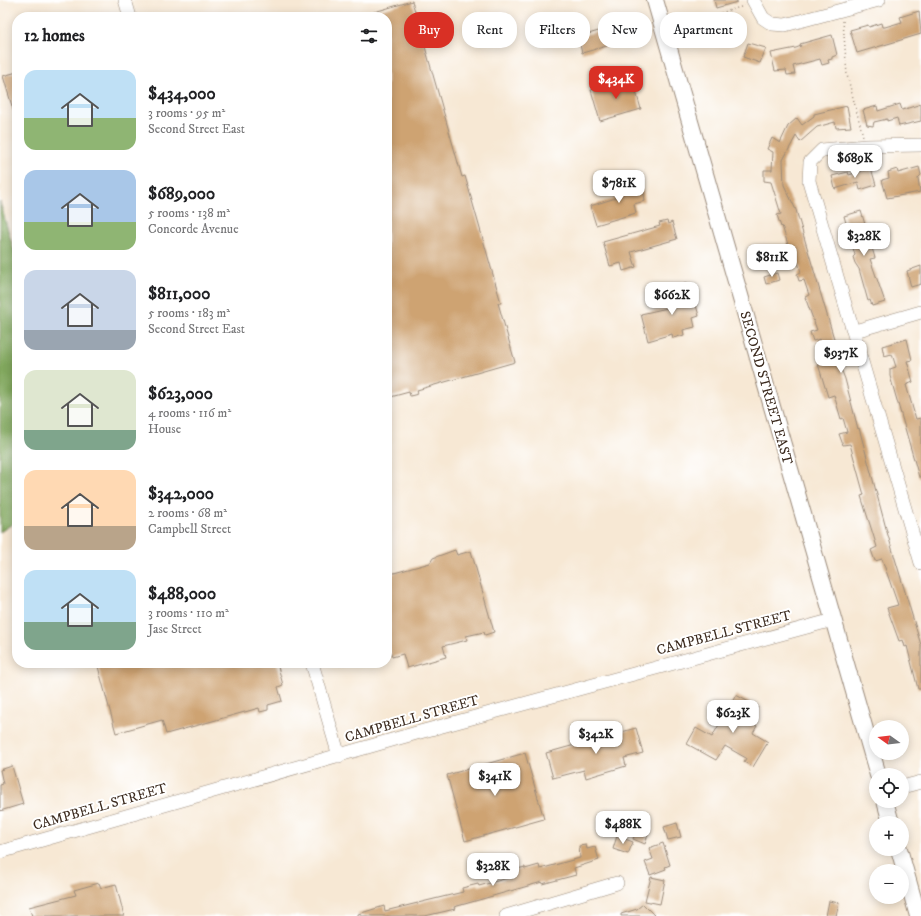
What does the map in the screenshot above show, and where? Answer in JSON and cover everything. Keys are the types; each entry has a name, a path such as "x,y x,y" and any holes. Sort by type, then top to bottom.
{"main road":[{"name":"SECOND STREET EAST","path":"655,0 660,17"},
{"name":"SECOND STREET EAST","path":"669,48 876,768"},
{"path":"901,856 918,916"}],"street":[{"path":"125,0 129,12"},
{"path":"753,2 763,18 772,24 785,25 879,0"},
{"path":"921,145 866,146 822,150 810,162 809,181 855,331 921,563"},
{"path":"855,331 921,312"},
{"name":"CAMPBELL STREET","path":"0,852 339,756 833,620"},
{"path":"313,668 339,756"},
{"path":"909,785 921,782"},
{"path":"506,916 529,913 616,883"}],"path":[{"path":"721,12 753,2"},
{"path":"842,10 847,75 866,146"}],"green space":[{"path":"0,202 12,244 12,524 0,532"}],"building":[{"path":"714,0 737,0 737,2 716,8"},
{"path":"412,1 415,12 404,12 404,48 425,48 462,177 465,176 501,303 498,303 515,362 417,390 418,394 410,396 409,392 392,397 392,12 374,12"},
{"path":"919,11 921,34 857,53 850,30 868,25 869,27 881,23 882,27 885,27 902,22 900,17"},
{"path":"598,31 598,48 600,48 582,53 581,48 590,48 590,34"},
{"path":"832,35 837,55 828,60 829,63 822,65 820,59 793,66 795,74 787,75 786,70 775,71 771,53 796,48 801,46 800,44"},
{"path":"748,43 766,48 760,63 743,57"},
{"path":"12,73 12,106 3,76"},
{"path":"632,78 641,109 600,121 591,90"},
{"path":"900,104 902,110 921,104 921,121 899,126 897,118 887,121 887,119 874,122 873,126 867,125 863,110 877,106 878,111"},
{"path":"847,106 851,127 836,128 835,122 817,127 800,142 796,136 783,160 784,185 796,210 835,342 831,343 845,379 887,532 921,645 921,689 918,689 907,646 905,647 903,640 899,641 887,608 898,605 882,559 875,561 871,550 877,547 861,496 864,495 850,444 843,445 839,434 847,432 843,418 841,419 834,395 828,397 818,364 826,362 820,339 813,341 810,332 817,330 805,297 809,295 804,280 799,281 797,274 801,272 797,259 793,260 777,215 781,214 771,182 764,181 764,170 772,170 773,152 767,149 772,138 780,143 788,126 797,118 802,125 814,116 814,114"},
{"path":"919,167 921,175 918,178 920,192 887,198 882,180 889,178 888,172 897,169 898,173"},
{"path":"871,168 876,185 860,190 858,182 835,189 832,176 848,172 849,175"},
{"path":"639,181 645,201 634,204 636,213 596,225 590,206 616,198 613,188"},
{"path":"861,211 875,258 870,259 885,302 872,306 870,300 868,301 859,269 853,257 855,255 844,216"},
{"path":"667,221 668,224 672,222 677,239 631,252 636,267 623,271 621,263 610,266 603,242 660,226 659,223"},
{"path":"921,266 921,284 911,287 907,271"},
{"path":"777,273 779,280 766,284 764,277"},
{"path":"687,283 690,292 693,294 699,316 693,318 695,327 683,330 684,335 673,338 672,334 648,341 641,314 676,306 671,289"},
{"path":"907,339 912,360 907,361 913,382 906,385 916,419 921,418 921,477 919,477 890,376 890,369 896,367 892,354 884,356 882,346"},
{"path":"455,550 457,555 471,551 494,632 485,635 484,632 466,636 467,640 443,646 446,657 407,668 403,654 392,657 392,574 430,563 433,558"},
{"path":"98,668 278,668 283,685 278,687 282,701 268,705 268,710 260,712 259,708 166,734 162,720 116,733"},
{"path":"736,695 758,707 750,722 757,726 753,733 768,742 753,767 744,762 746,758 725,746 716,760 687,744 696,728 712,737"},
{"path":"636,728 643,753 624,758 626,766 586,778 584,770 553,778 546,753"},
{"path":"525,753 544,819 465,841 447,775"},
{"path":"12,766 23,804 0,811 0,785 3,784 0,770"},
{"path":"677,823 681,837 668,840 664,827"},
{"path":"637,829 648,834 645,844 633,839"},
{"path":"617,836 633,842 628,854 613,849"},
{"path":"663,843 670,865 665,867 666,869 650,875 645,862 653,859 649,848"},
{"path":"586,845 587,849 595,847 599,860 574,868 576,875 542,884 542,882 454,907 455,909 425,916 358,916 358,914 384,906 385,911 463,892 462,888 478,884 479,886 508,878 506,872 525,867 525,869 539,865 540,869 580,858 579,846"},
{"path":"651,877 665,880 660,904 645,901"},
{"path":"99,883 101,888 116,884 124,916 32,916 29,907 76,895 74,890"},
{"path":"829,901 839,903 836,916 826,916"},
{"path":"643,904 655,916 621,916 621,914 637,909"}]}
